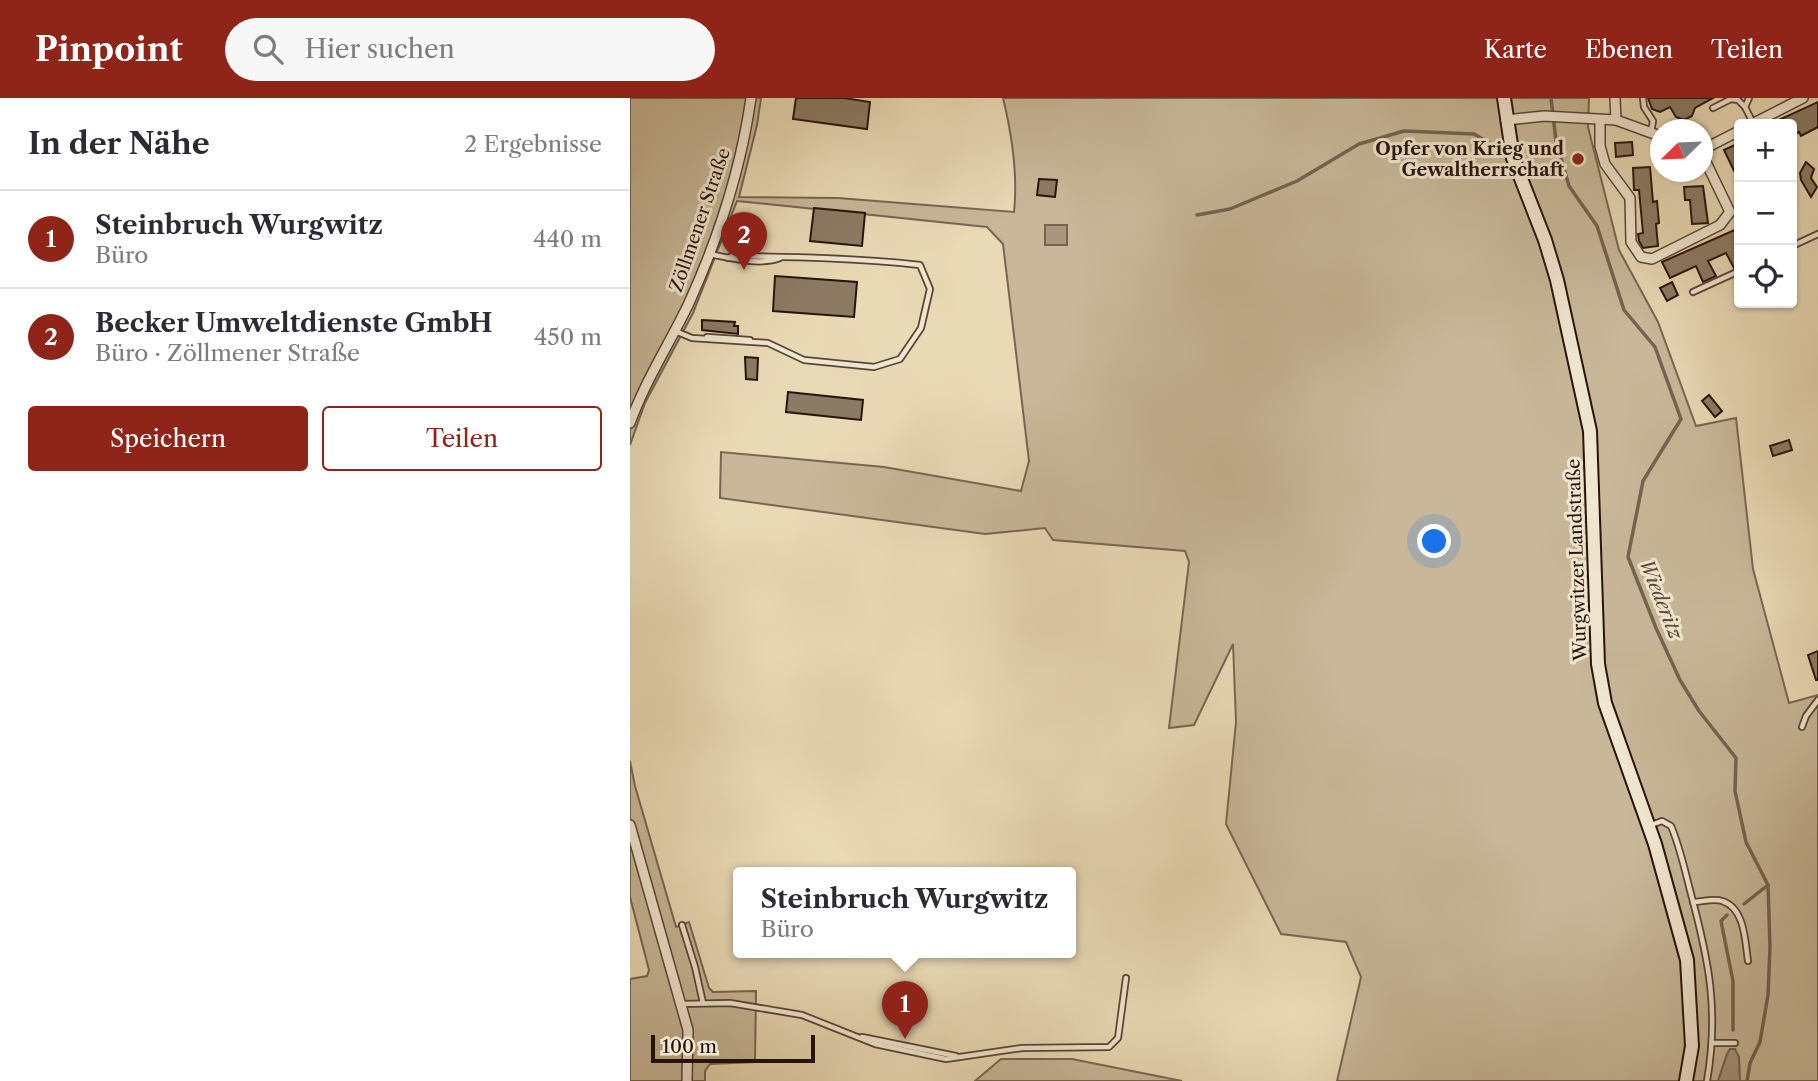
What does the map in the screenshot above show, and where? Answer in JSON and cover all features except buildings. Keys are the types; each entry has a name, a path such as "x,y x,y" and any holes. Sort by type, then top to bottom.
{"main road":[{"name":"Wurgwitzer Landstraße","path":"1504,98 1513,158 1545,240 1564,307 1590,431 1598,664 1605,703 1648,825 1672,902 1686,960 1692,1046 1686,1081"}],"street":[{"name":"Zöllmener Straße","path":"630,423 709,254 745,138 751,98"},
{"path":"1615,98 1616,120"},
{"path":"1763,119 1803,98"},
{"path":"1506,120 1544,116 1616,120 1650,132"},
{"path":"1600,120 1600,146 1605,164 1630,198 1631,242 1641,257 1652,259 1720,225 1730,212 1713,174"},
{"path":"1713,146 1734,134"},
{"path":"630,825 688,1030 687,1081"}],"lane":[{"path":"1643,98 1644,107 1652,119"},
{"path":"1745,107 1749,98"},
{"path":"1713,108 1734,99 1745,107 1751,119"},
{"path":"1794,245 1818,234"},
{"path":"675,331 692,338 768,343 804,360 874,367 900,359 921,328 930,289 920,265 784,257 728,258 709,254"},
{"path":"1693,292 1734,273"},
{"path":"1802,727 1806,716 1818,700"},
{"path":"1648,825 1662,821 1671,826 1708,966 1713,1000 1713,1043 1707,1081"},
{"path":"1693,902 1721,900 1733,908 1742,924 1748,961"},
{"path":"682,925 703,1003"},
{"path":"681,1004 755,1006 802,1015 855,1037 960,1057 1021,1048 1109,1047 1118,1038 1126,978"},
{"path":"1713,1043 1735,1043"}],"shaded area":[{"path":"630,98 761,98 739,197 838,198 1014,212 1013,155 1003,98 1589,98 1588,127 1619,250 1658,322 1696,426 1736,418 1753,569 1789,703 1818,695 1818,1081 1337,1081 1361,977 1346,942 1281,934 1226,824 1236,722 1233,644 1194,725 1169,728 1189,562 1185,551 1053,540 1045,528 985,534 720,498 721,452 884,467 1021,491 1029,461 1003,244 987,227 737,201 693,313 645,403 630,445"},
{"path":"1045,225 1067,225 1067,245 1045,245"},
{"path":"630,761 676,927 689,922 709,988 713,992 756,991 755,1062 710,1064 705,1071 705,1081 630,1081 630,979 647,976 649,970 630,897"},
{"path":"1730,1049 1735,1049 1739,1057 1740,1081 1718,1081 1727,1054"},
{"path":"1001,1059 1072,1059 1182,1081 975,1081"}],"waterway":[{"name":"Wiederitz","path":"1551,98 1556,141 1569,186 1597,226 1624,310 1655,347 1681,419 1643,481 1628,557 1680,680 1699,711 1736,758 1735,791 1746,842 1768,885 1768,995 1760,1042 1750,1063 1747,1081"},
{"path":"1197,215 1230,209 1297,181 1359,144 1404,131 1474,134 1493,145"},
{"path":"1744,904 1768,885"},
{"path":"1727,915 1721,921 1733,981 1733,1030"}],"place":[{"name":"Opfer von Krieg und Gewaltherrschaft","path":"1578,159"},
{"name":"Becker Umweltdienste GmbH","path":"744,270"},
{"name":"Steinbruch Wurgwitz","path":"905,1039"}]}
